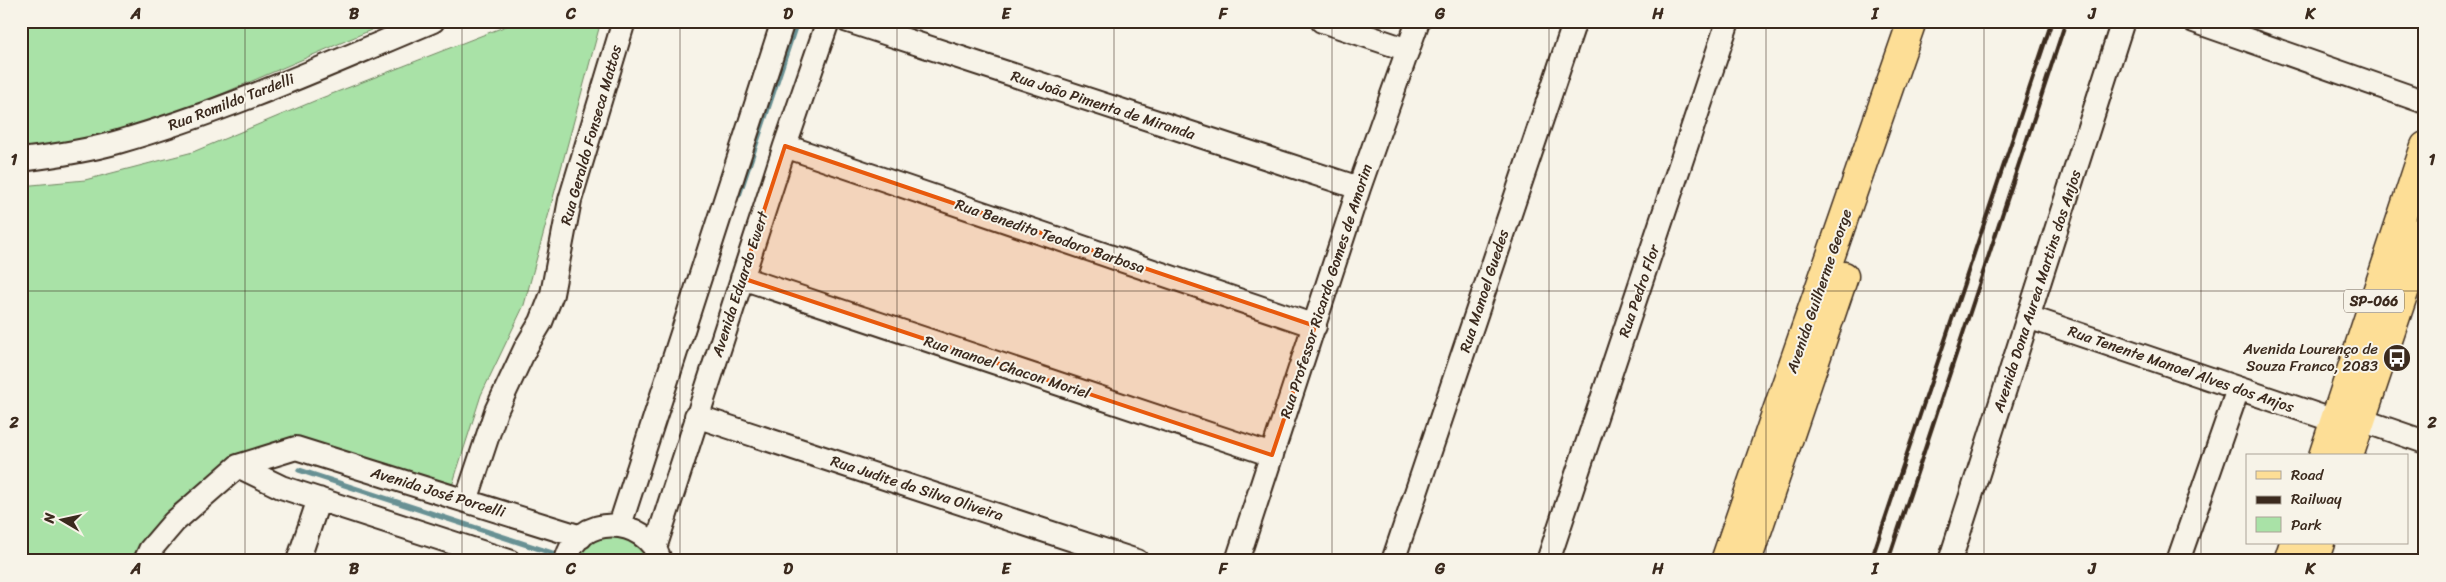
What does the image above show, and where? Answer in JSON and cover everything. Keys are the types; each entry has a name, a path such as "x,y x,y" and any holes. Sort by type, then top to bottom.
{"main road":[{"name":"Avenida Guilherme George","path":"1725,561 1912,21"},
{"name":"Avenida Guilherme George","path":"1747,561 1931,21"},
{"name":"SP-066","path":"2324,454 2425,146"},
{"name":"SP-066","path":"2350,454 2425,230"},
{"path":"2288,561 2294,544"},
{"path":"2314,561 2320,544"}],"street":[{"name":"Rua Romildo Tardelli","path":"21,160 116,143 163,128 238,101 433,21"},
{"name":"Rua Geraldo Fonseca Mattos","path":"466,501 496,411 526,347 541,322 552,294 570,200 624,21"},
{"path":"620,525 783,21"},
{"name":"Avenida Eduardo Ewert","path":"657,554 696,416 828,21"},
{"name":"Rua João Pimenta de Miranda","path":"848,21 1359,188"},
{"path":"1322,21 1408,50"},
{"name":"Rua Professor Ricardo Gomes de Amorim","path":"1237,561 1359,188 1418,21"},
{"name":"Rua Manoel Guedes","path":"1393,561 1575,21"},
{"name":"Rua Pedro Flor","path":"1548,561 1728,21"},
{"name":"Avenida Dona Aurea Martins dos Anjos","path":"1950,561 2123,21"},
{"path":"2194,21 2425,102"},
{"name":"Rua Benedito Teodoro Barbosa","path":"785,146 1315,326"},
{"name":"Rua manoel Chacon Moriel","path":"742,278 1272,455"},
{"name":"Rua Tenente Manoel Alves dos Anjos","path":"2028,316 2334,421"},
{"path":"2178,561 2238,389"},
{"name":"Rua Judite da Silva Oliveira","path":"696,416 1137,561"},
{"path":"2361,420 2425,442"},
{"name":"Avenida José Porcelli","path":"296,448 581,537"},
{"path":"144,561 150,550 174,522 238,466 296,448"},
{"path":"281,487 281,472 296,448"},
{"path":"238,466 281,487 456,553 510,561"},
{"path":"298,561 319,500"},
{"path":"566,561 572,547 581,537 592,529 606,525 620,525 634,529 646,537 657,554"}],"highlighted area":[{"path":"785,146 1315,326 1272,455 742,278"}],"green space":[{"path":"21,21 392,21 189,108 99,137 21,150"},
{"path":"519,21 601,21 524,305 481,395 452,486 296,440 240,453 174,505 142,548 136,561 21,561 21,186 85,180 193,152 319,99"},
{"path":"627,532 654,561 572,561 586,539"}],"waterway":[{"path":"739,195 797,21"},
{"path":"299,470 555,554"}],"railway":[{"path":"1871,561 2052,21"},
{"path":"1888,561 2066,21"}],"place":[{"name":"Avenida Lourenço de Souza Franco, 2083","path":"2397,358"}]}
